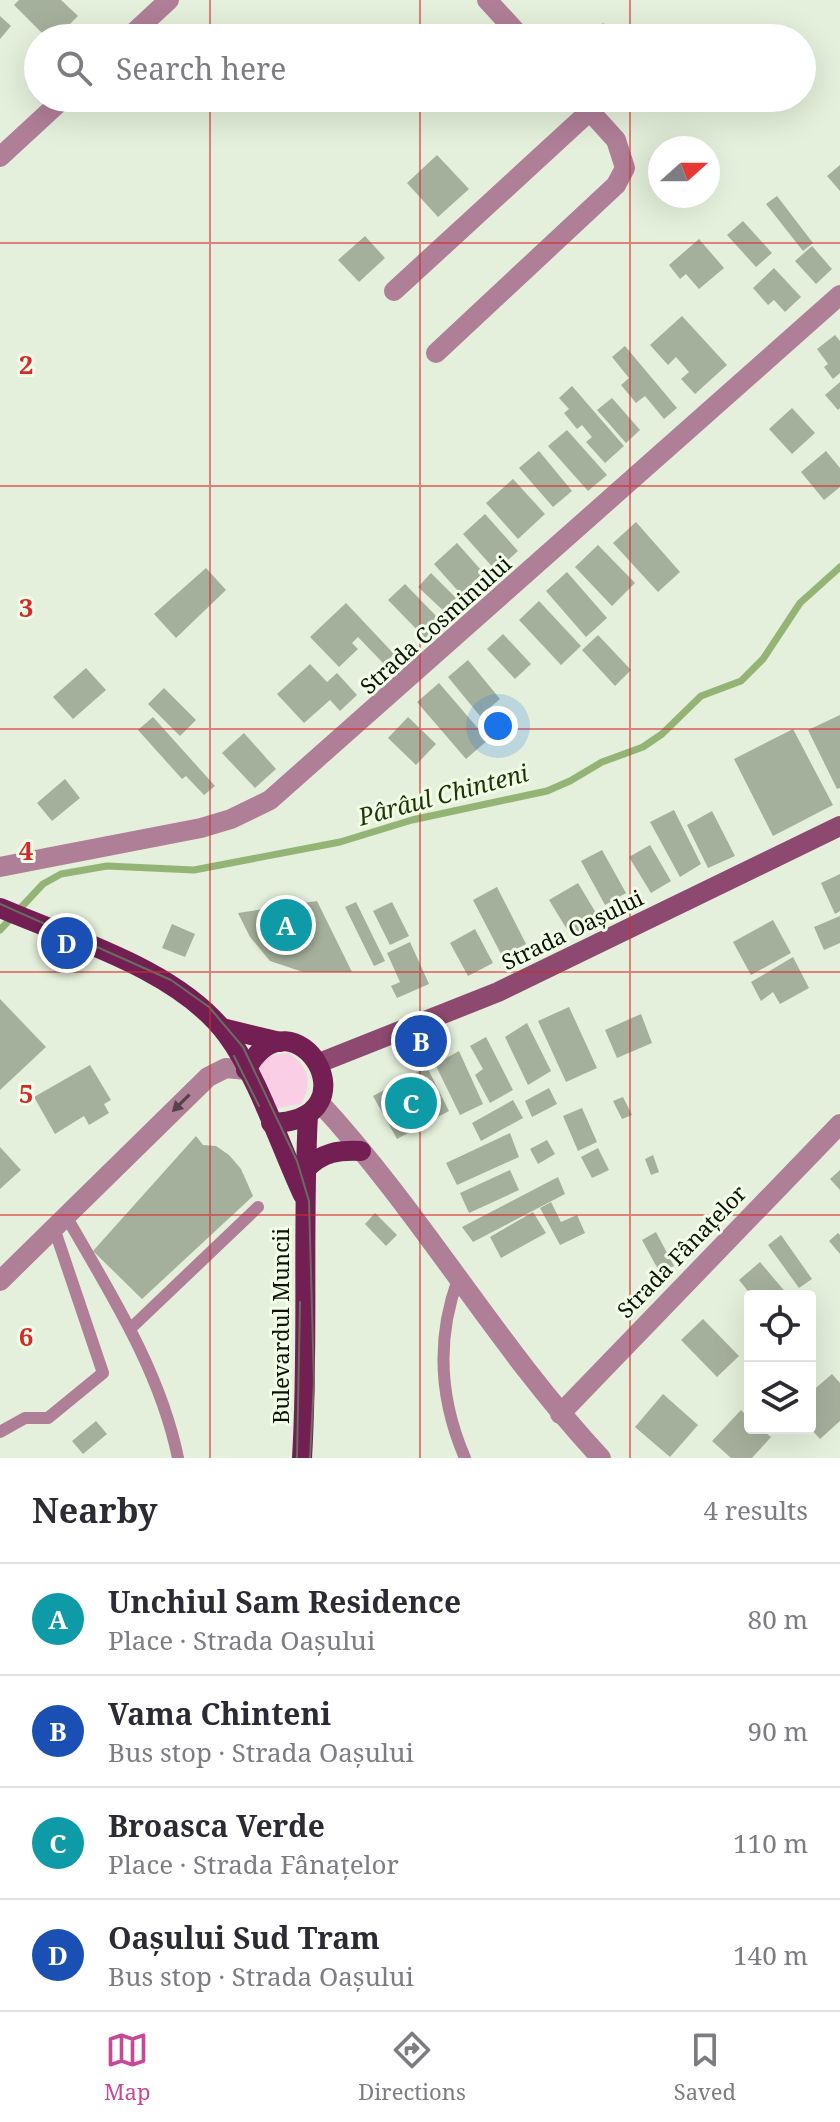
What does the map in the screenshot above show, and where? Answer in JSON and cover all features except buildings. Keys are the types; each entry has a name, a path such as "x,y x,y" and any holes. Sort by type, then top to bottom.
{"main road":[{"name":"Strada Oașului","path":"319,1063 498,992 840,826"},
{"path":"0,908 175,988 222,1028 271,1123 290,1124 314,1108 324,1084 319,1063 302,1046 222,1028"},
{"path":"246,1070 259,1050 281,1042"},
{"name":"Bulevardul Muncii","path":"302,1458 303,1195 314,1108"},
{"name":"Bulevardul Muncii","path":"271,1123 303,1195"},
{"path":"306,1169 323,1155 339,1150 361,1151"}],"street":[{"path":"143,24 169,0"},
{"path":"487,0 509,24"},
{"path":"0,157 49,112"},
{"path":"394,291 576,112"},
{"path":"436,353 616,185 625,168 623,154 616,140 591,112"},
{"name":"Strada Cosminului","path":"0,867 201,828 253,810 285,789 840,295"},
{"path":"0,1281 208,1077 226,1068 246,1070"},
{"path":"314,1108 361,1151 560,1414 601,1458"},
{"name":"Strada Fânațelor","path":"560,1414 840,1124"}],"lane":[{"path":"130,1329 258,1207"},
{"path":"60,1222 130,1329 169,1415 178,1458"},
{"path":"0,1432 25,1418 48,1418 103,1373 60,1222"},
{"path":"458,1279 449,1303 443,1362 449,1416 465,1458"}],"shaded area":[{"path":"289,1053 305,1070 307,1089 301,1104 277,1108 259,1069 271,1056"}],"waterway":[{"name":"Pârâul Chinteni","path":"0,930 43,884 61,874 107,866 194,870 340,842 412,820 547,791 602,762 643,747 662,734 701,696 741,681 763,659 800,603 840,567"}],"tram line":[{"path":"0,904 171,980 209,1007 243,1047 297,1161 309,1201 314,1382 310,1458"},
{"path":"234,1056 259,1106"},
{"path":"297,1458 300,1302"}],"place":[{"name":"Unchiul Sam Residence","path":"286,925"},
{"name":"Oașului Sud Tram","path":"67,943"},
{"name":"Vama Chinteni","path":"421,1041"},
{"name":"Broasca Verde","path":"411,1103"}]}
